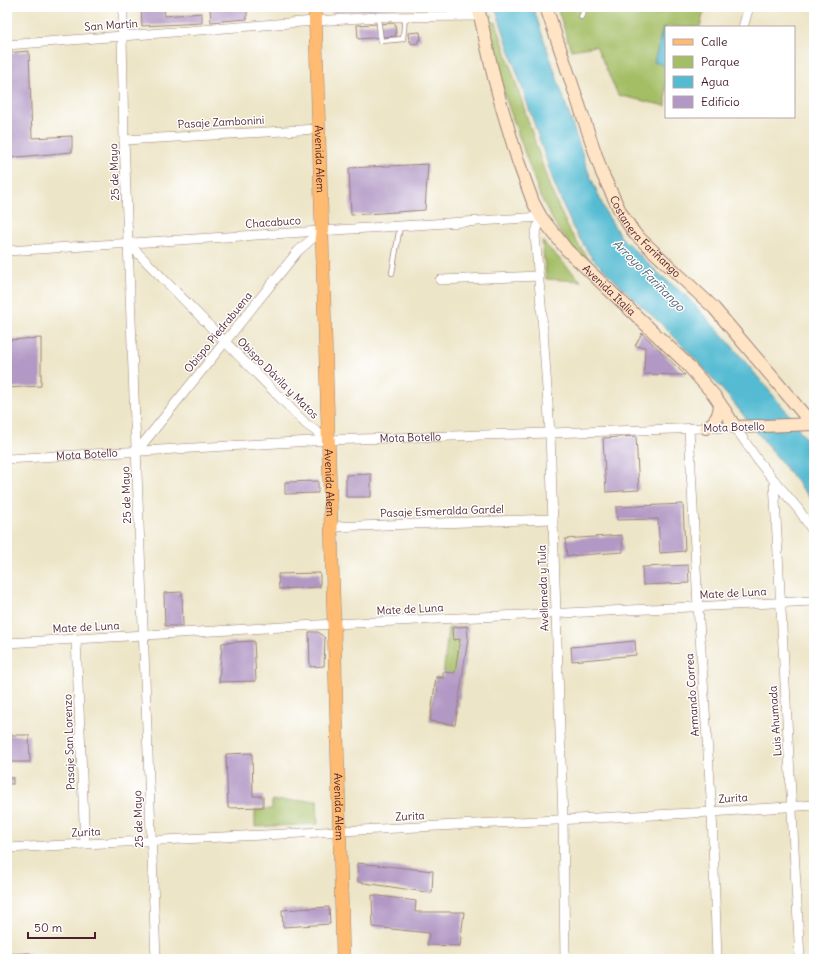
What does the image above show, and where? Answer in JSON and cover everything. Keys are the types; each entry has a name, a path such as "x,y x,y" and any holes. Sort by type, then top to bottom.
{"main road":[{"name":"Avenida Alem","path":"315,7 343,959"}],"street":[{"name":"25 de Mayo","path":"123,7 122,36 124,140 156,959"},
{"name":"Costanera Fariñango","path":"546,7 602,173 621,213 635,234 714,308 810,424"},
{"path":"743,26 748,7"},
{"name":"San Martín","path":"7,45 315,20 479,12"},
{"name":"Avenida Italia","path":"479,12 494,78 518,161 533,202 541,217 567,250 684,362 741,426 759,462 799,510 814,533"},
{"name":"Pasaje Zambonini","path":"124,140 318,129"},
{"name":"Chacabuco","path":"7,251 541,217"},
{"name":"Avellaneda y Tula","path":"541,217 536,235 550,433 563,820 565,959"},
{"name":"Obispo Piedrabuena","path":"137,452 298,251 322,231"},
{"name":"Obispo Dávila y Matos","path":"129,244 306,424 328,440"},
{"path":"440,280 539,276"},
{"path":"706,428 713,423 719,414 720,404"},
{"name":"Mota Botello","path":"7,459 328,440 810,424"},
{"name":"Armando Correa","path":"689,429 698,607 712,812 717,959"},
{"name":"Luis Ahumada","path":"774,481 800,959"},
{"name":"Pasaje Esmeralda Gardel","path":"331,527 553,519"},
{"name":"Mate de Luna","path":"7,643 334,624 814,601"},
{"name":"Pasaje San Lorenzo","path":"76,640 85,844"},
{"name":"Zurita","path":"7,848 563,820 814,805"}],"lane":[{"path":"581,17 586,7"},
{"path":"378,17 381,41 403,39 405,16"},
{"path":"392,273 400,226"}],"green space":[{"path":"557,7 705,7 700,26 665,26 665,106 618,95 596,46 571,50"},
{"path":"496,22 550,188 569,230 589,260 602,276 572,248 559,231 540,196 500,82 487,23"},
{"path":"542,241 581,281 546,279"},
{"path":"467,626 468,638 455,725 430,721 436,677 443,678 448,628"},
{"path":"317,800 318,824 255,827 255,810 272,809 272,801"}],"water":[{"name":"Arroyo Fariñango","path":"495,7 533,7 588,171 606,213 621,237 657,272 688,298 726,339 792,418 800,431 814,448 814,503 728,396 697,361 667,329 592,258 573,228 555,186"},
{"path":"663,28 665,29 665,66 654,62"}],"building":[{"path":"141,7 164,7 165,16 202,13 202,23 142,26"},
{"path":"247,7 247,19 211,22 210,8"},
{"path":"329,7 396,7 396,8 334,12"},
{"path":"395,23 396,36 358,39 357,25"},
{"path":"420,32 421,40 418,40 418,43 411,44 408,33"},
{"path":"29,51 32,138 72,136 72,152 7,158 7,129 10,128 7,84 7,53"},
{"path":"428,164 425,210 351,215 349,168"},
{"path":"642,333 685,375 644,374 645,347 635,346"},
{"path":"41,338 41,386 7,388 7,340"},
{"path":"636,436 639,490 606,492 603,438"},
{"path":"371,474 371,497 346,497 346,475"},
{"path":"318,481 318,493 285,494 285,482"},
{"path":"683,504 685,551 660,553 658,519 617,520 616,507"},
{"path":"622,535 623,552 567,556 565,539"},
{"path":"688,565 689,583 643,585 642,567"},
{"path":"320,573 320,587 279,589 278,574"},
{"path":"182,592 183,626 165,626 164,593"},
{"path":"467,626 468,638 455,725 430,721 436,677 443,678 443,672 455,673 460,639 453,640 452,628"},
{"path":"309,632 318,632 325,638 324,666 310,667"},
{"path":"254,641 256,681 219,682 222,643"},
{"path":"635,641 636,655 572,661 571,647"},
{"path":"8,653 9,666 7,666"},
{"path":"7,735 29,735 30,762 7,762"},
{"path":"252,753 253,796 263,796 263,807 228,808 226,754"},
{"path":"7,778 13,778 13,784 7,784"},
{"path":"357,863 433,871 432,893 358,882"},
{"path":"372,895 416,901 415,912 464,912 460,946 427,945 429,933 373,927"},
{"path":"329,907 330,924 283,927 282,910"},
{"path":"30,953 30,959 7,959 7,954"}],"waterway":[{"path":"484,16 492,16"}]}
